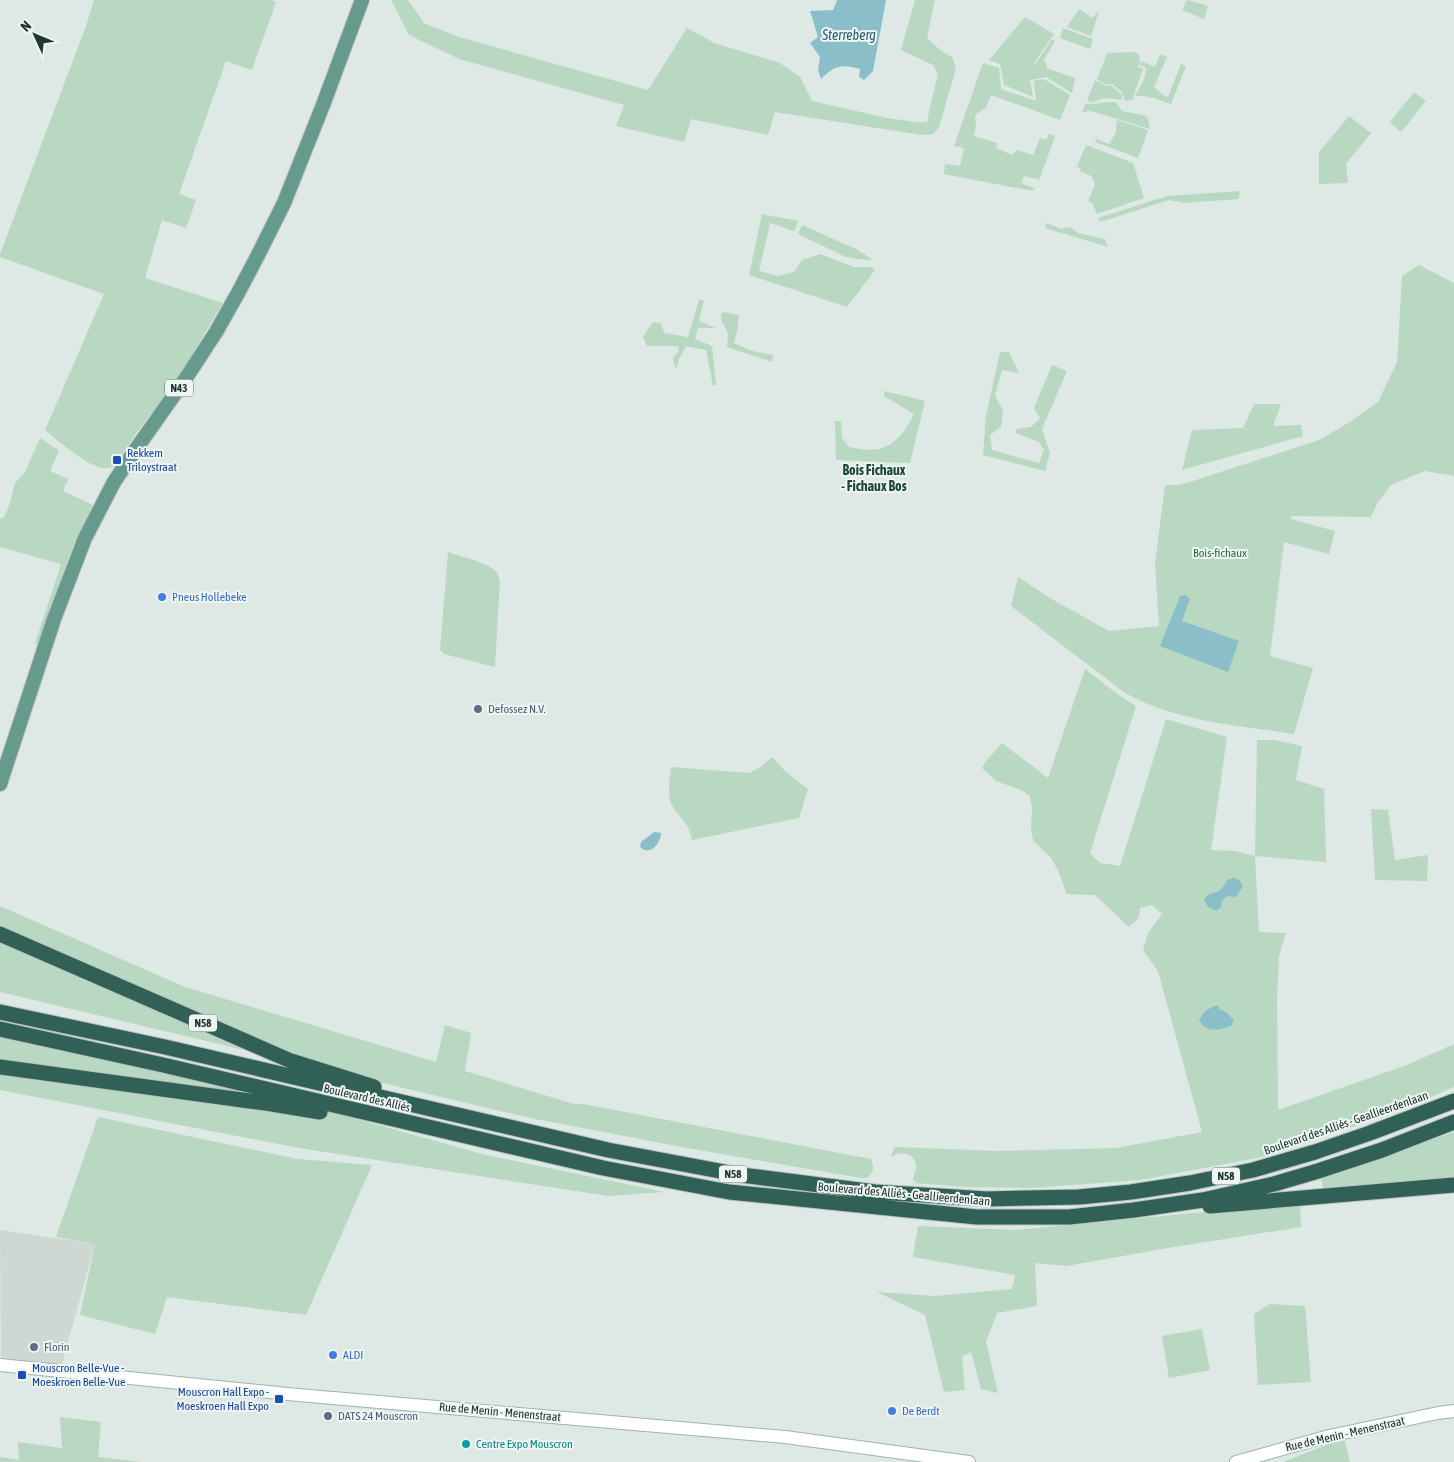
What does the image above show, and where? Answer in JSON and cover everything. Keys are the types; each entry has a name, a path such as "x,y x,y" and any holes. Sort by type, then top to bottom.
{"highway":[{"name":"N58","path":"0,934 291,1061 379,1088 409,1104"},
{"name":"Boulevard des Alliés","path":"0,1012 165,1047 593,1146"},
{"name":"Boulevard des Alliés","path":"0,1029 603,1168 729,1192"},
{"name":"N58","path":"0,1067 272,1104 338,1116 391,1119"},
{"name":"Boulevard des Alliés - Geallieerdenlaan","path":"593,1146 740,1175 874,1192 987,1199 1079,1197 1190,1183 1253,1170 1324,1149 1454,1100"},
{"name":"Boulevard des Alliés - Geallieerdenlaan","path":"729,1192 977,1217 1069,1217 1203,1200 1274,1184 1382,1150 1454,1122"},
{"path":"1134,1210 1216,1206 1454,1185"}],"main road":[{"name":"N43","path":"1,783 51,627 85,538 114,482 216,332 258,256 284,203 362,0"}],"street":[{"name":"Rue de Menin - Menenstraat","path":"0,1365 306,1396 785,1437 969,1462"},
{"name":"Rue de Menin - Menenstraat","path":"1236,1462 1329,1436 1454,1411"}],"shaded area":[{"path":"0,1230 95,1244 60,1371 1,1357"}],"green space":[{"path":"94,0 271,0 276,2 252,70 226,61 179,194 196,200 186,228 162,220 145,278 223,303 176,381 137,432 115,465 107,468 97,467 90,463 65,447 45,430 104,294 0,257"},
{"path":"391,0 408,0 424,23 456,36 648,90 687,28 714,43 780,63 800,77 812,101 887,118 927,122 938,74 933,65 901,50 915,0 935,0 927,38 953,58 956,69 939,127 933,134 922,135 775,112 768,135 691,119 684,142 616,126 624,105 459,59 409,35"},
{"path":"1187,0 1208,6 1204,19 1182,10"},
{"path":"1079,9 1092,18 1099,11 1091,36 1067,27"},
{"path":"1025,17 1054,34 1034,63 1036,63 1052,39 1055,41 1044,60 1047,65 1046,68 1075,78 1072,93 1046,77 1030,80 1033,97 1004,85 1000,64 989,60"},
{"path":"1063,28 1093,39 1090,49 1060,38"},
{"path":"1133,52 1139,55 1138,67 1143,69 1132,100 1125,101 1122,92 1112,84 1107,85 1097,80 1107,53"},
{"path":"1160,54 1167,57 1154,87 1168,97 1181,64 1186,66 1171,104 1151,97 1135,96 1145,77 1146,68 1140,65 1141,61 1155,67"},
{"path":"983,63 999,68 1001,89 1036,101 1034,81 1044,79 1070,95 1060,120 991,95 986,108 976,114 974,136 997,143 996,148 1012,155 1017,150 1033,155 1040,138 1046,140 1049,134 1055,136 1039,180 1024,176 1021,183 1034,188 1033,191 944,174 945,164 960,166 964,148 954,146"},
{"path":"1095,80 1106,86 1112,86 1122,95 1122,100 1104,98 1093,102 1087,101"},
{"path":"1414,92 1426,101 1401,132 1390,122"},
{"path":"1116,102 1122,111 1147,116 1150,129 1091,111 1082,112 1085,104"},
{"path":"1349,116 1371,133 1346,164 1348,183 1319,184 1319,152"},
{"path":"1117,120 1148,130 1138,158 1095,142 1096,139 1109,144 1116,132"},
{"path":"1086,145 1133,163 1144,198 1097,214 1092,203 1088,201 1095,184 1091,176 1080,171 1081,168 1077,167"},
{"path":"1241,191 1238,199 1184,203 1169,200 1100,222 1098,218 1167,196"},
{"path":"762,214 798,221 794,231 770,223 759,271 778,276 794,272 802,260 820,254 854,267 871,267 875,270 847,307 749,275"},
{"path":"1046,223 1062,229 1065,227 1072,228 1078,233 1105,239 1108,247 1045,228"},
{"path":"802,225 858,250 873,260 846,257 798,234"},
{"name":"Bois-fichaux","path":"1419,265 1454,283 1454,476 1425,471 1391,485 1378,502 1371,517 1291,516 1291,519 1335,531 1329,554 1284,542 1270,656 1313,668 1294,734 1208,721 1145,703 1125,693 1011,606 1018,577 1050,598 1109,631 1159,626 1155,564 1165,485 1187,483 1319,440 1378,402 1397,362 1402,276"},
{"path":"699,300 704,300 699,321 716,328 698,328 695,339 712,346 716,385 713,386 706,350 686,346 676,370 673,358 679,351 677,346 647,346 643,337 653,322 661,323 664,333 688,337"},
{"path":"722,312 739,315 734,343 752,351 773,355 772,362 727,347 728,333 721,320"},
{"path":"1000,352 1009,352 1019,373 1002,370 995,395 1003,411 1001,427 990,435 992,450 1039,463 1044,450 1039,442 1016,433 1016,429 1031,427 1040,418 1034,408 1052,365 1067,371 1042,429 1050,453 1045,471 983,455 986,416"},
{"path":"884,391 925,401 910,463 836,460 835,421 841,421 842,438 849,447 872,450 890,445 906,428 914,414 884,396"},
{"path":"1254,404 1281,404 1273,426 1301,425 1303,436 1182,470 1192,430 1243,428"},
{"path":"40,438 59,451 50,471 68,479 63,491 93,505 72,548 38,644 35,644 61,564 0,547 0,519 4,517 15,483 25,472"},
{"path":"448,552 494,569 500,581 495,667 444,654 440,650"},
{"path":"1085,669 1136,706 1090,853 1100,863 1120,866 1166,719 1227,737 1211,850 1235,851 1255,856 1259,932 1286,933 1279,956 1277,999 1278,1110 1407,1065 1454,1044 1454,1087 1401,1110 1272,1155 1141,1180 1032,1188 964,1187 916,1183 913,1179 916,1167 913,1158 903,1153 891,1157 894,1147 999,1151 1116,1148 1202,1132 1158,971 1143,950 1148,933 1162,914 1152,905 1140,908 1139,918 1129,927 1095,895 1067,894 1058,870 1051,858 1033,840 1030,796 1021,790 996,781 982,768 1002,743 1048,778"},
{"path":"1257,740 1275,740 1302,746 1296,780 1324,789 1326,862 1255,856"},
{"path":"772,757 785,771 808,789 799,818 692,840 689,829 671,803 669,785 671,767 749,773 759,768"},
{"path":"1371,809 1388,810 1395,860 1428,855 1427,881 1375,880"},
{"path":"0,906 185,987 436,1062 445,1025 471,1033 465,1071 574,1104 583,1104 871,1159 872,1171 868,1178 861,1178 687,1148 530,1118 0,992"},
{"path":"0,1029 163,1065 486,1155 664,1192 608,1196 299,1148 0,1090"},
{"path":"98,1117 298,1159 372,1165 306,1315 167,1297 155,1334 80,1315 95,1244 56,1237"},
{"path":"1454,1132 1454,1177 1323,1188 1321,1177"},
{"path":"1300,1205 1301,1227 1066,1266 1035,1263 1037,1306 997,1313 986,1342 998,1393 981,1389 971,1352 962,1357 965,1390 944,1392 925,1315 877,1292 935,1296 1012,1289 1015,1275 913,1257 918,1226 1015,1230 1236,1209"},
{"path":"1270,1304 1305,1306 1311,1382 1258,1385 1254,1314"},
{"path":"1202,1329 1210,1370 1169,1378 1162,1336"},
{"path":"60,1417 101,1422 98,1457 142,1462 0,1462 0,1457 19,1460 18,1442 62,1448"},
{"path":"1344,1438 1350,1462 1283,1462"}],"water":[{"name":"Sterreberg","path":"837,0 886,0 873,71 864,80 859,77 860,69 848,66 835,68 821,79 818,70 820,57 810,43 818,37 810,11 833,10"},
{"path":"1185,595 1190,599 1182,621 1239,641 1228,672 1160,646 1180,596"},
{"path":"654,832 661,833 659,841 651,850 644,850 640,847 641,842"},
{"path":"1235,878 1243,886 1236,897 1227,896 1222,901 1221,907 1216,911 1208,907 1204,900 1206,897 1219,891 1229,879"},
{"path":"1214,1006 1219,1006 1219,1009 1226,1012 1234,1020 1231,1026 1213,1030 1202,1024 1199,1020 1205,1011"}],"place":[{"name":"Rekkem Triloystraat","path":"117,460"},
{"name":"Pneus Hollebeke","path":"162,597"},
{"name":"Defossez N.V.","path":"478,709"},
{"name":"Florin","path":"34,1347"},
{"name":"ALDI","path":"333,1355"},
{"name":"Mouscron Belle-Vue - Moeskroen Belle-Vue","path":"22,1375"},
{"name":"Mouscron Hall Expo - Moeskroen Hall Expo","path":"279,1399"},
{"name":"De Berdt","path":"892,1411"},
{"name":"DATS 24 Mouscron","path":"328,1416"},
{"name":"Centre Expo Mouscron","path":"466,1444"}],"district":[{"name":"Bois Fichaux - Fichaux Bos","path":"874,478"}]}
